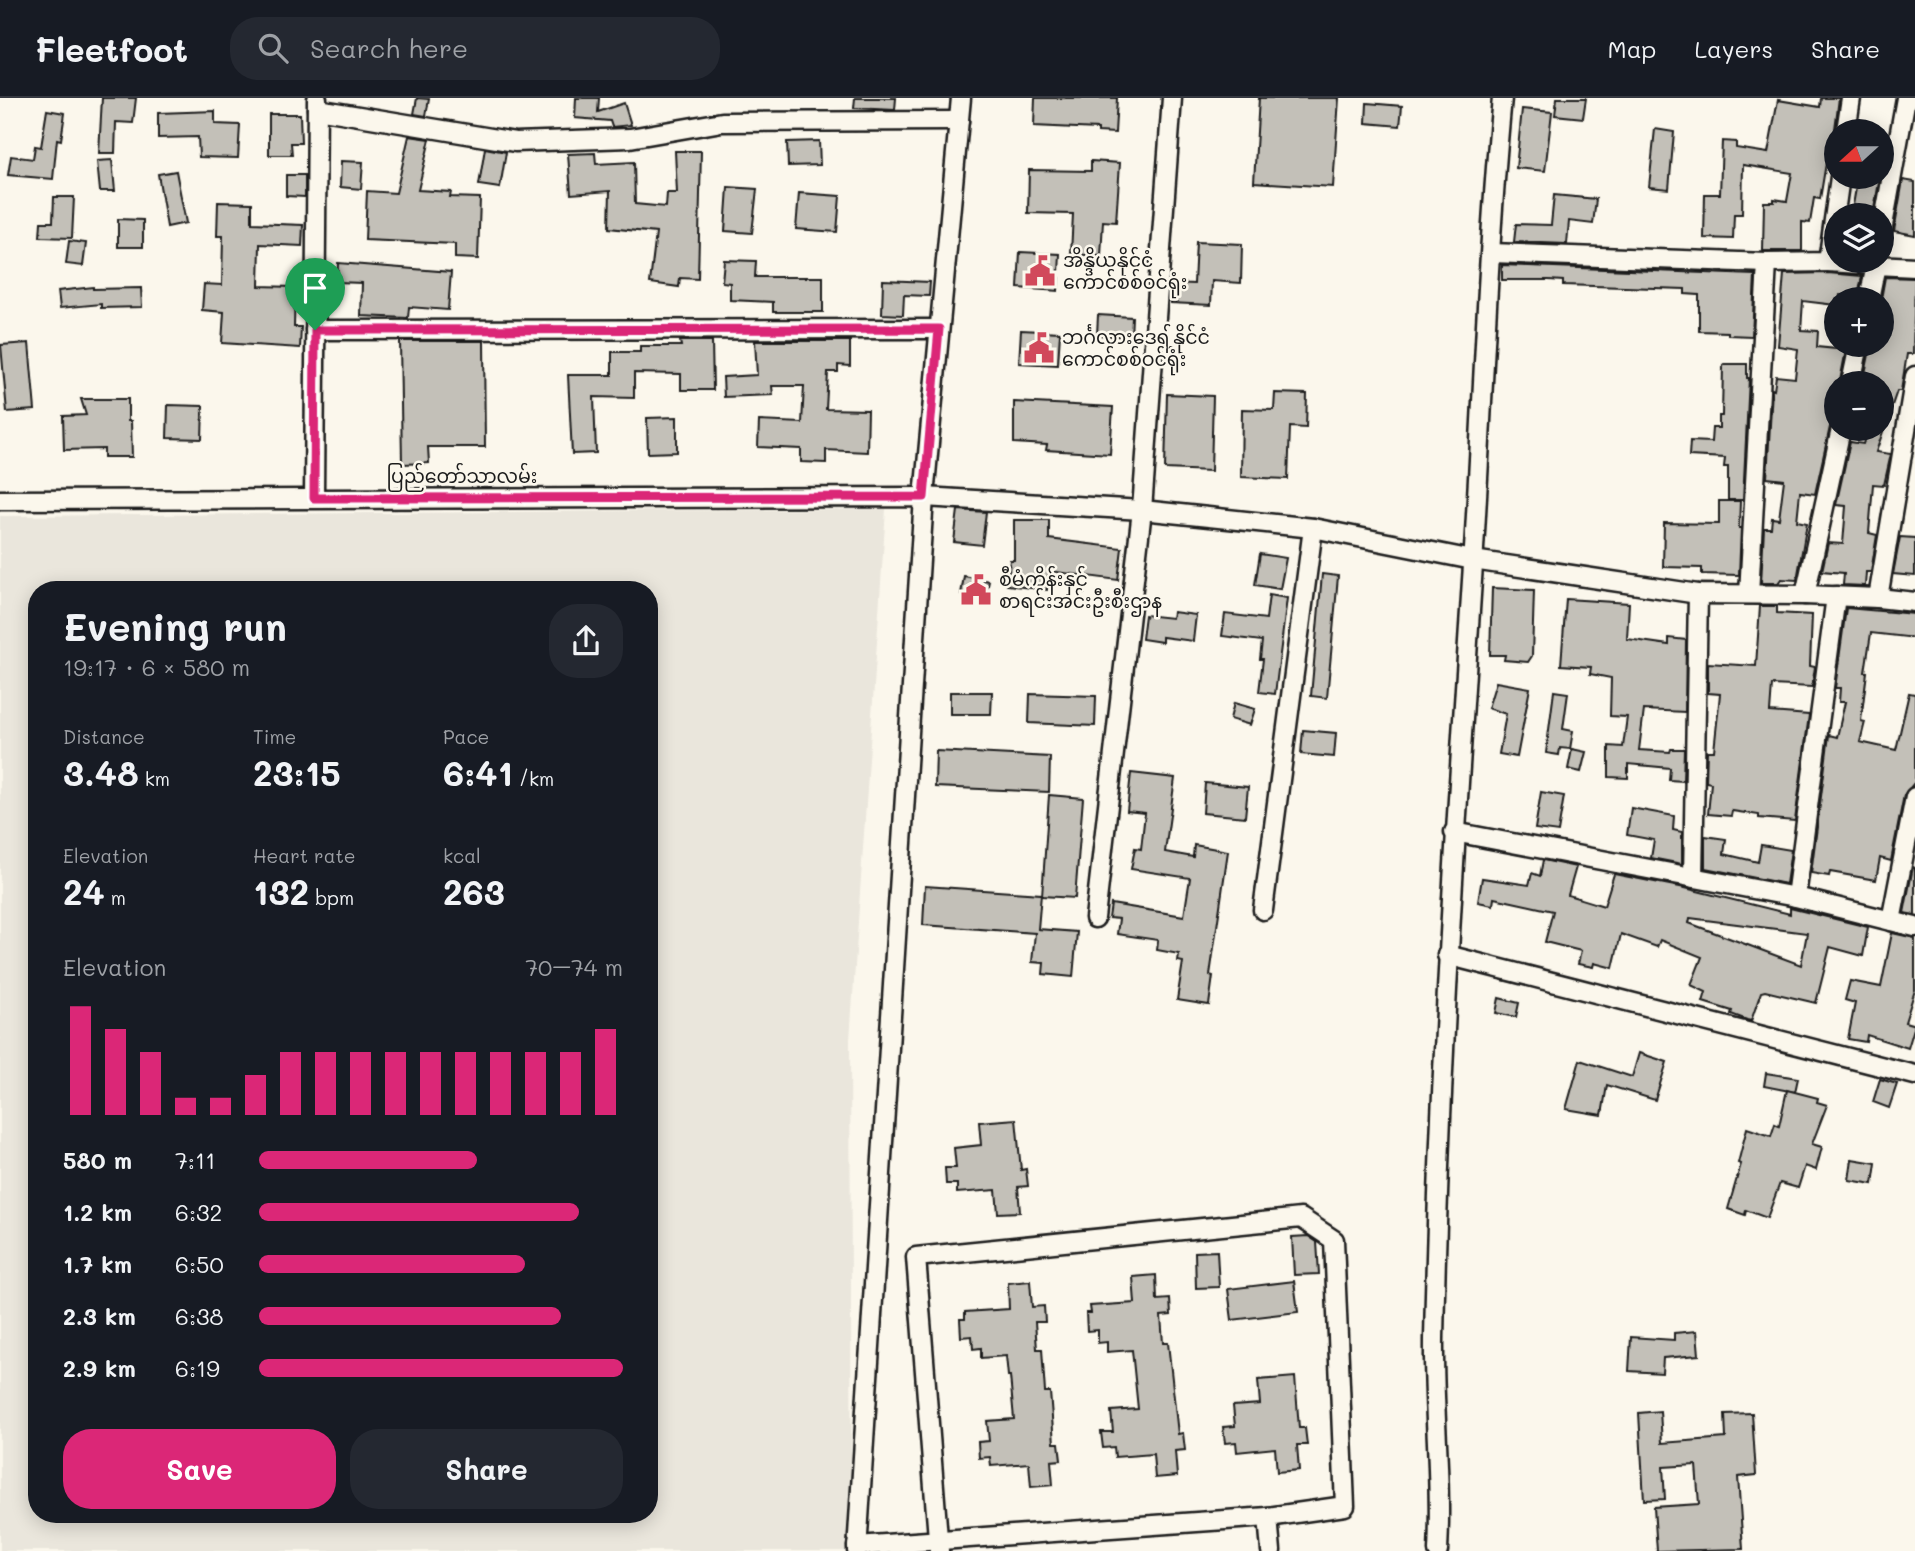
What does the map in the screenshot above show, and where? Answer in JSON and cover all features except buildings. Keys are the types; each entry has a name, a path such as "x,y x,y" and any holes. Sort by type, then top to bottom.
{"street":[{"path":"939,1546 916,1257 1301,1218 1334,1240 1345,1506 1268,1517 939,1546 857,1548 924,497 961,98"},
{"path":"1095,918 1142,510 1172,98"},
{"path":"1438,1551 1440,1512 1434,1343 1447,955 1502,98"},
{"path":"1848,119 1851,98"},
{"path":"1887,203 1906,98"},
{"path":"314,498 317,104 515,142 631,138 722,122 959,121"},
{"path":"1491,253 1767,263 1824,262"},
{"path":"1749,594 1767,263"},
{"path":"1894,265 1915,268"},
{"path":"315,330 939,329"},
{"path":"1878,598 1915,376"},
{"path":"1805,595 1838,441"},
{"name":"ပြည်တော်သာလမ်း","path":"0,500 924,497 1142,510 1313,528 1473,561 1698,594 1836,596 1915,602"},
{"path":"1263,910 1313,528"},
{"path":"1693,878 1698,594"},
{"path":"1796,897 1836,596"},
{"path":"1891,921 1915,797"},
{"path":"1454,832 1796,897 1915,927"},
{"path":"1447,955 1915,1075"},
{"path":"1268,1517 1271,1551"}],"shaded area":[{"path":"886,509 850,1040 852,1551 0,1551 0,516"}],"place":[{"name":"အိန္ဒိယနိုင်ငံ ကောင်စစ်ဝင်ရုံး","path":"1040,271"},
{"name":"ဘင်္ဂလားဒေရှ့်နိုင်ငံ ကောင်စစ်ဝင်ရုံး","path":"1039,348"},
{"name":"စီမံကိန်းနှင့် စာရင်းအင်းဦးစီးဌာန","path":"976,590"}],"route":[{"path":"939,329 924,497 314,498 315,330 939,329"}]}
